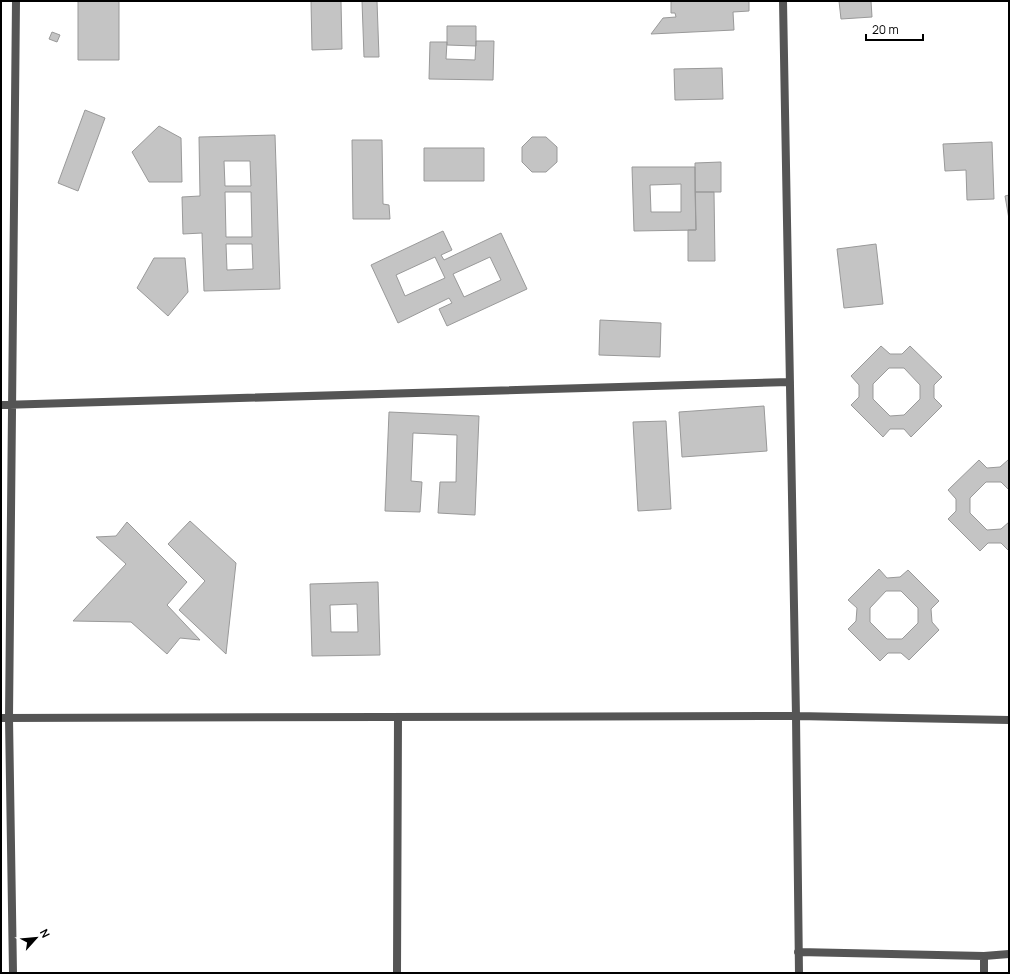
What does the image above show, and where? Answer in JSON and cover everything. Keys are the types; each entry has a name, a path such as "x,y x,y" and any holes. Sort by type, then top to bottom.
{"street":[{"path":"13,973 5,718 12,406 16,1"},
{"path":"783,1 796,716 798,973"},
{"path":"1,405 12,406 790,382"},
{"path":"5,718 796,716 1009,720"},
{"path":"398,717 398,973"},
{"path":"798,952 984,956 1009,954"},
{"path":"984,956 984,973"}],"building":[{"path":"78,1 119,1 119,60 78,60"},
{"path":"311,1 341,1 342,49 312,50"},
{"path":"362,1 377,1 379,57 364,57"},
{"path":"671,1 749,1 749,11 733,12 734,30 651,34 663,18 676,17 675,13 671,13"},
{"path":"839,1 871,1 872,17 841,19"},
{"path":"447,26 476,26 476,46 447,45"},
{"path":"52,32 60,35 57,42 49,39"},
{"path":"476,41 494,41 493,80 429,79 430,42 447,42 446,59 475,60"},
{"path":"722,68 723,99 675,100 674,69"},
{"path":"85,110 105,118 78,191 58,183"},
{"path":"159,126 181,138 182,182 149,182 132,152"},
{"path":"275,135 280,289 204,291 202,233 183,234 182,197 200,196 199,137","holes":["224,161 250,161 251,186 225,186","225,192 251,192 252,237 226,237","226,244 252,244 253,269 227,270"]},
{"path":"532,137 546,137 557,147 557,162 546,172 532,172 522,162 522,147"},
{"path":"352,140 382,140 383,204 389,205 390,219 353,219"},
{"path":"992,142 994,199 967,200 966,170 945,171 943,144"},
{"path":"424,148 484,148 484,181 424,181"},
{"path":"721,162 721,192 695,192 695,163"},
{"path":"632,167 695,167 696,230 634,231","holes":["681,184 681,212 651,212 650,185"]},
{"path":"695,192 714,192 715,261 688,261 688,230 696,230"},
{"path":"1009,195 1009,219 1005,196"},
{"path":"443,231 452,250 441,255 444,260 501,233 527,289 447,326 439,309 452,303 449,298 398,323 371,265","holes":["435,257 445,278 405,296 396,275","490,257 501,280 464,297 453,274"]},
{"path":"876,244 883,304 844,308 837,249"},
{"path":"154,258 185,258 188,292 168,316 137,288"},
{"path":"600,320 661,323 660,357 599,355"},
{"path":"881,346 890,354 902,354 910,346 942,377 934,385 934,398 942,406 911,437 904,429 890,429 883,437 851,405 859,397 859,385 851,376","holes":["889,368 904,368 920,385 920,399 904,415 890,416 873,399 873,384"]},
{"path":"764,406 767,451 682,457 679,412"},
{"path":"389,412 479,416 475,515 438,513 440,482 456,482 457,435 413,433 411,481 422,482 420,512 385,511"},
{"path":"666,421 671,509 638,511 633,422"},
{"path":"979,460 987,468 1000,467 1008,460 1009,461 1009,490 1001,482 986,482 970,498 970,513 987,530 1001,529 1009,522 1009,551 1001,543 988,543 980,551 948,519 956,511 956,499 948,490"},
{"path":"190,521 236,563 226,654 179,610 205,581 168,544"},
{"path":"127,522 187,582 167,605 200,640 180,638 167,654 131,622 73,621 126,564 96,537 116,536"},
{"path":"879,569 887,578 900,577 908,570 939,601 931,609 932,622 939,630 909,660 901,653 888,653 880,661 848,629 856,621 857,608 848,600","holes":["886,591 901,591 918,608 918,623 902,639 887,639 870,622 870,608"]},
{"path":"378,582 380,655 312,656 310,584","holes":["357,604 358,632 331,632 330,605"]}]}
